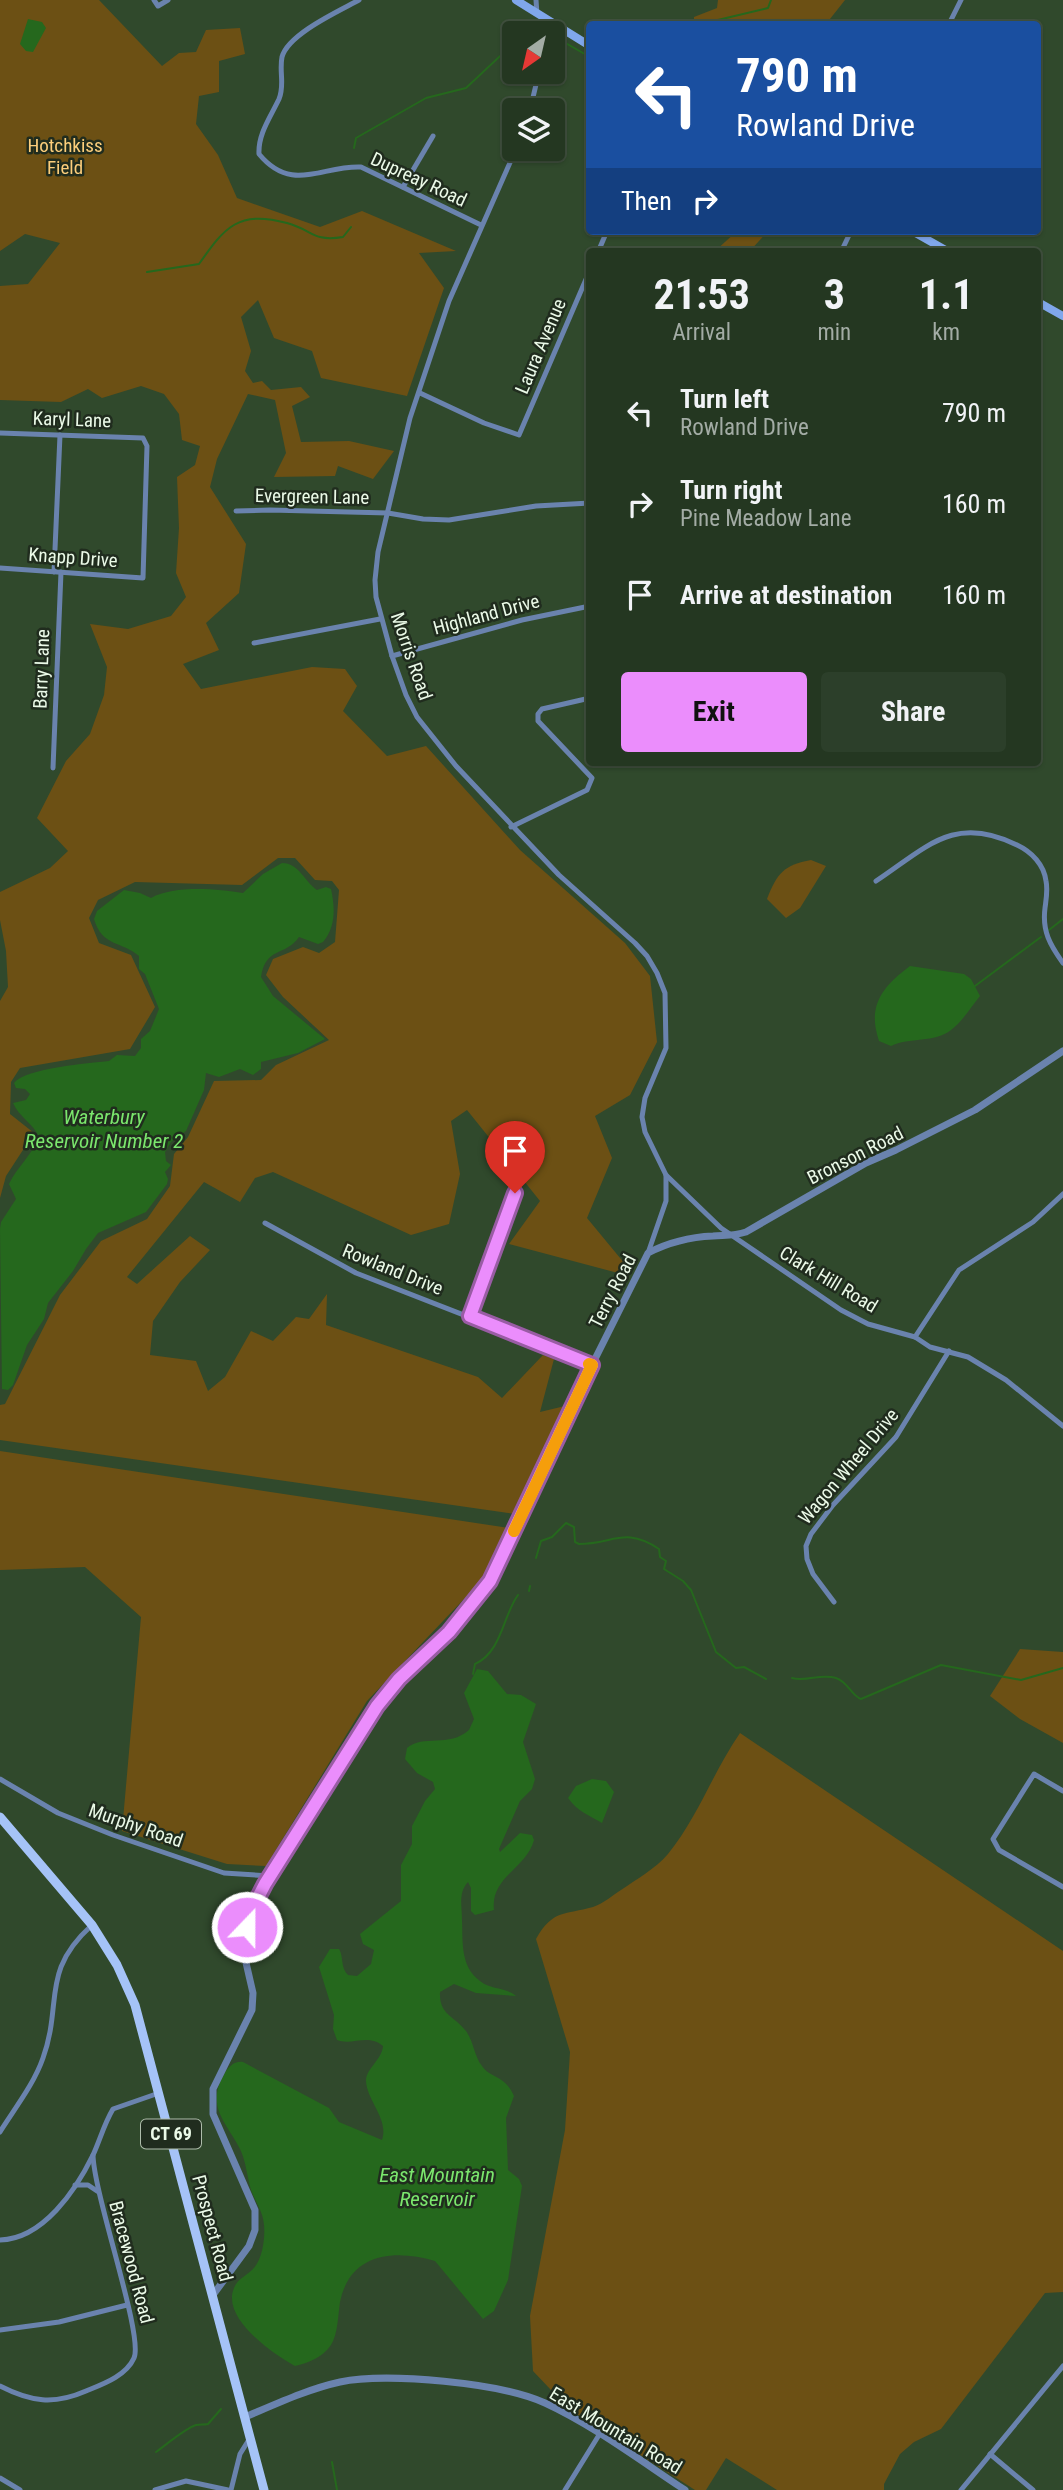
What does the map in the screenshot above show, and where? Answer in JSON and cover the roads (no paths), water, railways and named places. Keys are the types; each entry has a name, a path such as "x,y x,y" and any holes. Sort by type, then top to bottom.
{"main road":[{"path":"516,0 546,21"},
{"path":"565,32 586,44"},
{"path":"919,235 942,248"},
{"path":"1041,304 1063,316"},
{"name":"Prospect Road","path":"0,1817 92,1925 117,1965 135,2005 264,2490"}],"street":[{"path":"154,0 158,6 168,0"},
{"name":"Dupreay Road","path":"359,0 323,20 284,52 280,66 283,80 280,96 258,142 258,154 278,170 310,177 347,166 361,167 481,225"},
{"path":"536,0 537,15"},
{"path":"950,21 961,0"},
{"path":"403,187 433,136"},
{"name":"Morris Road","path":"510,161 449,301 401,452 374,580 380,619 406,695 417,717 456,766 511,827 559,875 635,943 657,973 665,993 666,1048 645,1098 642,1117 645,1132 666,1175"},
{"name":"Laura Avenue","path":"421,393 484,423 519,435 586,279"},
{"name":"Karyl Lane","path":"0,433 143,438 147,446 143,578"},
{"path":"54,572 60,435"},
{"path":"388,513 449,520 536,506 586,503"},
{"name":"Evergreen Lane","path":"236,511 388,513"},
{"name":"Knapp Drive","path":"0,568 143,578"},
{"name":"Barry Lane","path":"53,768 61,572"},
{"name":"Highland Drive","path":"392,656 522,620 586,607"},
{"path":"254,643 380,619"},
{"path":"511,827 587,790 592,778 538,721 538,714 542,709 586,699"},
{"path":"876,881 945,837 958,832 971,831 1027,849 1042,868 1046,881 1045,934 1063,963"},
{"name":"Bronson Road","path":"648,1253 666,1244 714,1236 734,1236 866,1163 975,1110 1063,1051"},
{"name":"Clark Hill Road","path":"666,1175 721,1228 856,1319 915,1337 930,1347 949,1351 986,1366 1063,1426"},
{"name":"Terry Road","path":"213,2295 249,2246 255,2230 255,2210 213,2115 213,2089 252,2010 253,1993 244,1954 250,1913 377,1706 399,1679 449,1632 490,1581 648,1253 660,1225 666,1201 666,1175"},
{"path":"470,1316 515,1193"},
{"path":"915,1337 959,1270 1033,1222 1063,1194"},
{"name":"Rowland Drive","path":"265,1223 356,1273 592,1365"},
{"name":"Wagon Wheel Drive","path":"834,1602 813,1574 807,1559 806,1546 811,1534 833,1505 896,1437 949,1351"},
{"path":"1063,1791 1034,1774 993,1839 999,1850 1063,1887"},
{"name":"Murphy Road","path":"0,1779 58,1813 113,1835 225,1872 270,1877"},
{"path":"0,2132 44,2056 56,1978 61,1965 79,1937 92,1925"},
{"path":"0,2240 9,2240 30,2232 50,2215 75,2185 93,2155 113,2109 160,2093"},
{"name":"Bracewood Road","path":"0,2386 27,2399 56,2402 115,2377 130,2366 135,2357 135,2331 97,2191 93,2155"},
{"name":"Bracewood Road","path":"75,2185 88,2185 97,2191"},
{"path":"0,2330 59,2322 127,2305"},
{"path":"961,2490 1063,2365"},
{"name":"East Mountain Road","path":"245,2417 339,2382 387,2377 502,2389 527,2395 564,2413 685,2490"},
{"path":"565,2490 599,2435"},
{"path":"155,2490 172,2483 189,2481 230,2490 240,2454 251,2438"},
{"path":"990,2454 1033,2490"},
{"path":"0,2478 20,2490"}],"water":[{"path":"28,19 42,22 46,28 33,52 26,51 20,44"},
{"name":"Waterbury Reservoir Number 2","path":"282,863 297,869 317,890 326,887 331,889 334,910 332,923 323,942 318,944 299,937 272,956 263,967 261,977 273,996 325,1039 298,1053 261,1062 261,1069 253,1075 240,1069 219,1077 206,1073 204,1090 186,1131 171,1142 165,1152 166,1161 171,1165 165,1172 167,1184 146,1212 98,1233 48,1303 44,1319 27,1345 13,1385 8,1390 2,1389 1,1222 16,1199 9,1184 39,1137 13,1103 26,1100 30,1094 25,1089 16,1088 14,1083 44,1070 109,1061 117,1055 135,1056 141,1048 141,1039 150,1031 159,1009 145,974 139,969 139,956 102,934 94,919 97,911 124,890 151,898 184,890 208,889 243,893 263,874"},
{"path":"910,966 964,974 971,979 980,996 959,1023 945,1034 891,1046 879,1041 876,1007 885,990"},
{"name":"East Mountain Reservoir","path":"477,1669 488,1671 507,1694 521,1695 536,1704 523,1742 535,1779 532,1789 520,1801 499,1849 500,1852 520,1833 532,1835 534,1840 530,1850 498,1889 494,1910 475,1915 471,1911 471,1888 468,1882 461,1900 463,1945 469,1968 484,1984 516,1996 476,1993 454,1984 440,1992 442,2006 466,2031 482,2066 502,2080 514,2096 506,2118 508,2170 519,2179 522,2186 508,2280 494,2311 483,2319 435,2261 404,2255 376,2259 353,2273 345,2286 331,2345 315,2359 295,2366 251,2334 235,2311 232,2299 234,2288 259,2259 264,2228 242,2154 219,2113 217,2094 226,2071 231,2065 243,2062 329,2108 339,2122 382,2140 383,2125 366,2081 383,2046 372,2040 337,2040 333,2029 334,2015 319,1967 330,1949 339,1949 348,1975 357,1976 371,1964 374,1950 363,1944 360,1934 401,1901 401,1865 412,1844 412,1826 425,1801 435,1789 433,1782 417,1773 405,1759 407,1748 421,1742 453,1738 469,1730 474,1719 464,1693"},
{"path":"592,1779 606,1781 614,1792 602,1823 580,1810 568,1798 576,1786"}],"waterway":[{"path":"714,21 768,8 771,0"},
{"path":"565,43 586,55"},
{"path":"354,148 356,138 426,98 466,88 502,54"},
{"path":"147,272 199,264 225,231 244,221 256,219 287,223 325,238 343,237 351,227"},
{"path":"1049,930 1063,919"},
{"path":"975,986 1041,937"},
{"path":"536,1558 541,1541 552,1537 566,1523 574,1527 575,1542 579,1544 628,1537 647,1542 659,1549 660,1557 666,1561 664,1569 683,1581 691,1590 716,1652 736,1668 744,1667 766,1679"},
{"path":"529,1591 530,1586"},
{"path":"473,1674 475,1664 484,1658 497,1642 518,1595"},
{"path":"792,1678 836,1678 861,1699 941,1665 1021,1680 1063,1668"},
{"path":"156,2452 191,2427 208,2424 221,2409"},
{"path":"332,2462 337,2490"}],"park label":[{"name":"Hotchkiss Field","path":"65,156"}]}
